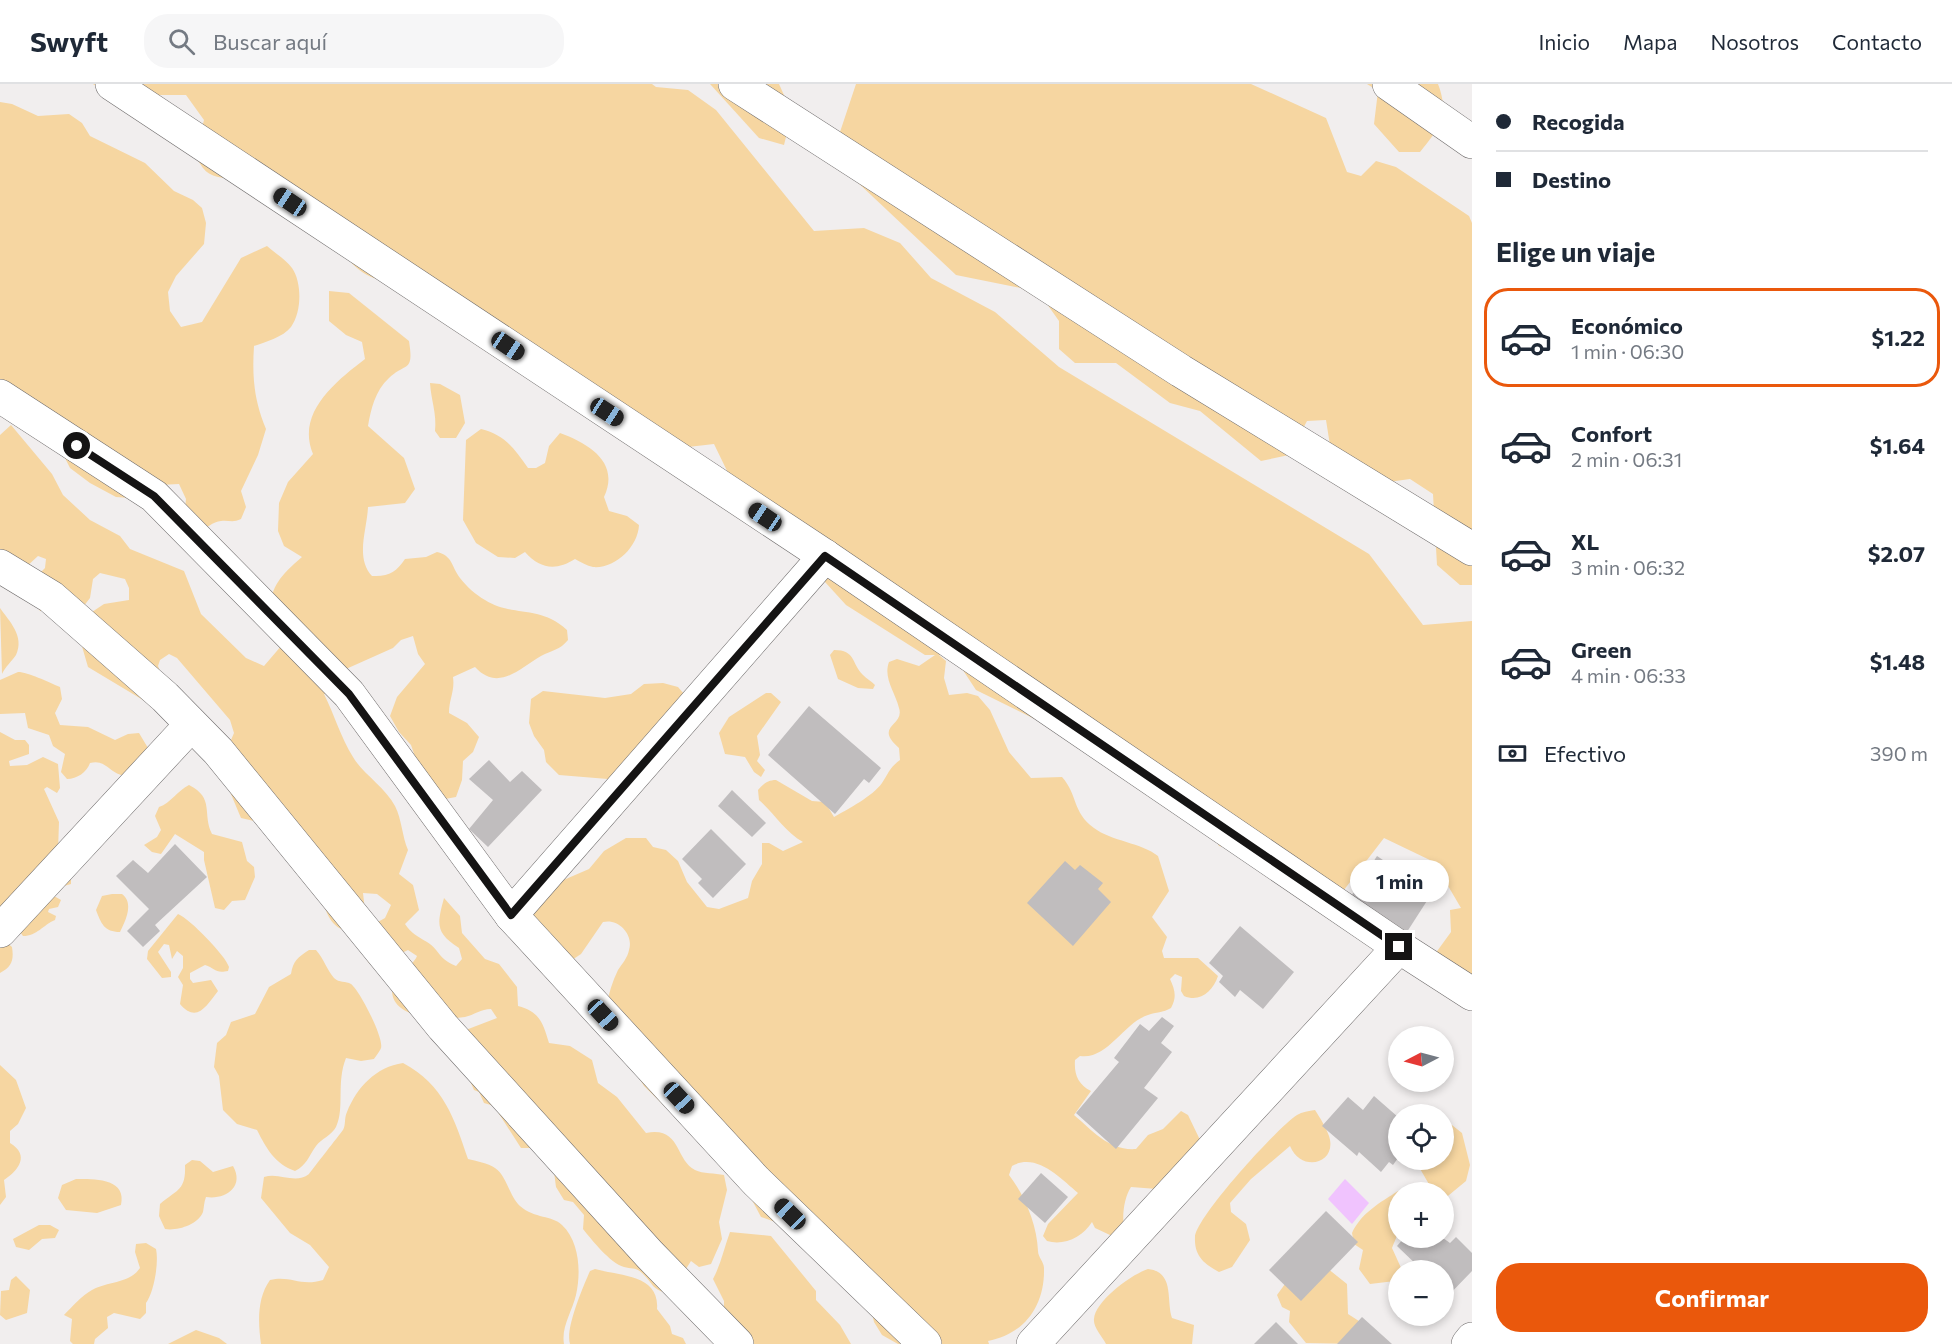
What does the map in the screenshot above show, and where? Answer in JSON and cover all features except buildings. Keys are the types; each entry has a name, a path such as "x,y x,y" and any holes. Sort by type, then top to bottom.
{"street":[{"path":"112,84 825,556 1399,947 1472,994"},
{"path":"735,84 1181,371 1472,549"},
{"path":"1389,84 1472,142"},
{"path":"0,396 154,496 288,631 349,694 511,915 756,1181 925,1344"},
{"path":"511,915 825,556"},
{"path":"0,566 51,597 165,697 218,751 443,1027 650,1255 737,1344"},
{"path":"0,931 191,725"},
{"path":"1033,1344 1399,947"},
{"path":"1467,1344 1472,1339"}],"shaded area":[{"path":"93,84 652,84 656,87 688,90 716,110 814,231 864,228 900,243 931,278 995,312 1059,367 1369,554 1423,625 1472,621 1472,1004 1435,954 1451,932 1450,910 1461,908 1434,862 1384,838 1337,899 1260,854 1219,846 1195,796 1112,772 1077,740 976,690 953,655 939,655 946,661 944,678 949,695 967,693 978,696 990,710 1009,752 1031,778 1062,777 1071,790 1078,810 1094,828 1158,856 1169,891 1152,917 1167,937 1162,951 1164,958 1198,958 1218,976 1209,991 1200,997 1190,998 1184,996 1181,991 1182,977 1175,974 1170,979 1175,993 1171,1008 1139,1019 1107,1047 1090,1056 1080,1056 1075,1060 1078,1078 1091,1091 1074,1115 1102,1139 1118,1147 1136,1149 1148,1135 1163,1129 1181,1111 1188,1115 1201,1142 1157,1189 1131,1187 1124,1207 1124,1228 1118,1235 1110,1235 1095,1228 1092,1222 1084,1232 1072,1239 1060,1242 1047,1241 1043,1236 1048,1224 1078,1193 1048,1169 1039,1165 1030,1162 1012,1166 1009,1175 1029,1211 1038,1253 1044,1266 1041,1294 1030,1316 1012,1332 988,1341 989,1344 898,1344 882,1335 874,1322 867,1292 778,1223 761,1217 743,1183 644,1086 631,1065 606,1006 614,979 629,950 629,938 624,928 614,922 603,922 581,954 569,962 521,924 559,882 589,869 604,851 626,838 646,838 653,847 666,850 678,861 687,882 707,907 719,909 748,898 752,881 762,864 762,843 769,843 783,851 803,842 759,800 758,790 766,783 776,780 812,801 825,802 834,817 867,797 878,788 891,768 900,760 899,748 889,735 889,730 900,714 888,679 889,662 897,659 919,666 935,655 925,655 846,605 731,479 714,444 688,447 404,286 368,276 348,259 342,250 224,178 209,173 203,168 195,154 204,120 186,95 108,95"},
{"path":"710,84 779,84 792,113 784,145 759,138"},
{"path":"856,84 1251,84 1326,118 1347,172 1361,176 1376,161 1396,167 1469,216 1472,223 1472,585 1460,585 1437,565 1433,494 1410,479 1360,486 1332,458 1326,420 1307,421 1289,455 1261,461 1200,411 1170,403 1116,363 1075,363 1059,349 1059,321 1047,304 1021,288 956,275 837,163 838,138"},
{"path":"1367,84 1438,84 1443,104 1441,121 1420,152 1399,152 1374,124 1378,91"},
{"path":"0,102 12,104 38,116 69,114 82,123 90,136 145,163 174,191 193,200 202,208 206,223 204,244 176,276 168,292 170,311 181,327 202,322 241,258 267,246 292,268 299,289 299,305 295,321 284,334 254,346 255,388 266,429 258,455 241,491 246,507 241,519 218,522 199,532 184,519 186,499 179,484 159,485 130,498 116,497 90,483 70,468 60,448 0,408"},
{"path":"329,291 349,293 409,341 409,363 389,378 380,389 372,407 368,426 404,458 415,489 405,503 368,507 363,543 367,569 372,576 383,576 395,570 405,559 426,557 437,552 449,559 462,581 482,598 506,609 546,617 567,630 568,640 559,648 508,676 492,678 475,667 453,677 449,713 467,723 479,737 473,752 463,761 462,780 456,797 445,799 419,768 411,745 399,732 390,716 397,697 425,664 418,654 413,636 401,640 393,648 346,669 333,694 324,694 353,757 391,799 401,822 408,850 399,874 413,885 419,910 405,924 445,960 456,966 462,959 459,948 446,938 440,927 439,921 444,898 460,916 462,933 485,959 499,964 517,987 518,1006 525,1008 540,1019 549,1043 570,1046 592,1060 598,1083 617,1097 646,1133 666,1134 672,1139 684,1159 695,1170 724,1175 727,1190 719,1222 722,1239 711,1264 699,1267 691,1261 670,1294 656,1288 640,1271 619,1265 602,1251 583,1229 584,1215 573,1202 564,1200 556,1187 554,1172 531,1148 521,1148 494,1106 484,1103 479,1092 474,1090 450,1036 497,1018 491,1009 455,1018 430,1018 406,1011 397,1004 393,996 393,984 417,956 408,950 374,966 368,962 363,946 376,923 385,918 391,905 377,894 363,893 365,911 347,931 340,929 331,921 318,892 297,865 254,821 241,818 225,780 218,746 231,740 234,733 230,720 177,658 169,654 160,660 158,666 162,676 148,703 88,667 81,643 92,612 104,604 129,600 129,588 125,579 100,573 93,579 90,598 80,611 69,608 40,611 31,596 37,576 45,568 46,559 38,556 25,568 0,580 0,435 11,425 52,474 63,495 90,520 120,536 130,549 184,571 201,614 246,658 264,666 282,645 271,607 275,588 281,578 302,557 284,546 278,531 279,503 288,482 313,454 309,439 310,425 321,400 331,388 365,359 362,342 346,335 329,321"},
{"path":"430,383 440,384 460,395 465,423 456,438 440,438 435,431"},
{"path":"481,429 508,443 528,468 536,468 545,463 549,446 560,433 591,449 599,456 608,474 608,485 604,497 609,511 627,516 639,525 638,533 630,548 617,560 601,567 593,567 575,559 555,567 536,562 525,552 515,558 498,557 476,543 463,520 466,440"},
{"path":"0,608 15,629 19,641 16,655 2,674"},
{"path":"834,650 850,655 864,676 875,685 873,689 858,688 838,679 830,655"},
{"path":"18,672 33,675 60,687 62,699 55,713 60,725 88,727 115,740 128,734 139,733 148,748 137,775 121,775 95,762 90,763 81,774 67,779 61,772 65,754 53,746 49,735 28,728 25,713 0,714 0,680"},
{"path":"663,683 678,687 690,701 620,780 559,775 546,762 544,750 534,736 529,723 531,699 543,691 605,698 631,694 644,684"},
{"path":"766,693 771,693 781,702 757,736 760,755 757,761 765,770 761,777 754,772 745,757 725,754 719,733 729,717"},
{"path":"0,732 15,740 25,740 29,745 29,754 9,761 10,766 27,765 43,757 58,764 60,788 57,793 47,787 44,789 59,822 58,851 71,873 71,884 64,886 54,896 61,900 58,907 49,909 48,912 56,916 55,920 28,936 23,936 20,932 6,942 12,947 13,956 10,966 0,973"},
{"path":"189,785 202,795 205,801 212,834 242,842 247,861 254,867 255,877 245,900 232,901 224,910 215,908 204,852 175,834 161,854 152,852 144,845 157,837 161,830 155,816 159,807"},
{"path":"122,894 128,902 126,917 120,932 107,928 96,910 102,896"},
{"path":"178,914 207,938 229,967 228,971 220,972 205,965 190,973 193,983 211,980 218,991 206,1007 197,1012 186,1010 180,1004 183,985 178,977 183,968 183,956 177,951 172,959 169,945 164,944 158,952 171,972 171,977 162,978 147,959 148,951"},
{"path":"309,950 316,950 334,978 351,984 355,988 375,1025 381,1048 374,1059 361,1061 346,1058 341,1077 340,1112 336,1127 318,1144 305,1163 295,1171 277,1160 257,1130 237,1124 223,1110 219,1076 214,1067 217,1043 226,1035 231,1022 255,1014 269,987 291,974 297,960"},
{"path":"403,1063 417,1072 438,1092 452,1116 468,1159 495,1168 520,1206 531,1213 558,1222 568,1232 576,1249 579,1268 576,1295 564,1332 564,1344 261,1344 259,1327 261,1302 270,1280 315,1282 323,1280 329,1267 310,1245 290,1233 261,1198 264,1177 298,1178 309,1174 343,1130 347,1112 356,1094 376,1074 393,1065"},
{"path":"0,1065 16,1080 26,1108 18,1124 10,1131 10,1143 20,1152 21,1157 18,1167 4,1180 6,1197 0,1205"},
{"path":"1315,1110 1329,1136 1328,1153 1317,1162 1310,1162 1295,1155 1290,1146 1251,1179 1230,1203 1231,1212 1246,1224 1250,1240 1232,1267 1219,1272 1209,1266 1198,1254 1195,1237 1209,1211 1239,1173 1273,1136 1299,1114"},
{"path":"1454,1127 1462,1133 1470,1165 1466,1181 1454,1191 1454,1182 1428,1182 1421,1170 1454,1170"},
{"path":"192,1160 200,1161 213,1172 233,1166 237,1180 235,1186 226,1194 206,1197 203,1212 192,1224 181,1228 165,1229 159,1216 160,1204 180,1188 184,1180 185,1165"},
{"path":"76,1179 100,1180 114,1185 122,1196 121,1205 97,1213 66,1210 58,1198 62,1185"},
{"path":"1345,1179 1369,1203 1352,1224 1328,1199"},
{"path":"1388,1197 1388,1248 1392,1248 1397,1260 1388,1260 1388,1282 1370,1284 1359,1269 1363,1250 1354,1244 1352,1233 1366,1214"},
{"path":"39,1225 50,1225 59,1230 55,1238 42,1239 29,1250 16,1247 13,1239"},
{"path":"730,1232 771,1236 816,1291 816,1300 840,1325 851,1344 736,1344 724,1327 724,1301 713,1279"},
{"path":"146,1243 156,1249 157,1262 153,1285 146,1303 146,1313 140,1319 114,1313 107,1317 108,1328 95,1339 94,1344 73,1344 70,1341 72,1319 64,1315 92,1290 124,1280 135,1273 140,1268 135,1252 136,1244"},
{"path":"1327,1268 1347,1284 1348,1314 1362,1323 1357,1344 1306,1343 1289,1322 1290,1311 1282,1307 1277,1295 1285,1284"},
{"path":"595,1269 636,1278 645,1283 652,1289 657,1309 670,1326 672,1334 683,1338 686,1344 570,1344 570,1329 576,1308 590,1271"},
{"path":"1148,1269 1157,1271 1166,1281 1172,1318 1194,1325 1192,1344 1106,1344 1098,1332 1094,1319 1101,1304 1124,1282"},
{"path":"16,1276 30,1290 27,1313 6,1320 0,1315 1,1291 9,1290 11,1280"},
{"path":"196,1330 219,1338 227,1344 168,1344"}],"route":[{"path":"77,446 154,496 349,694 511,915 825,556 1399,947"}]}
